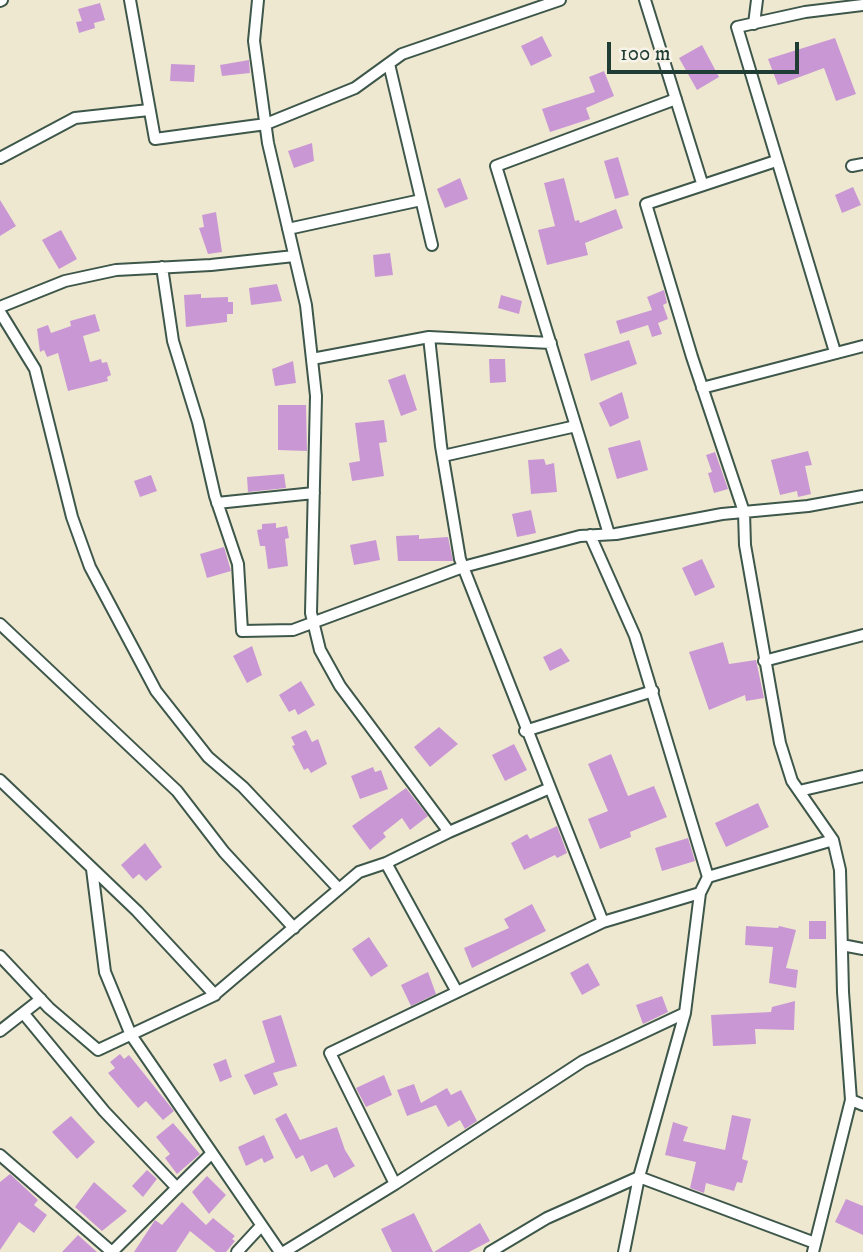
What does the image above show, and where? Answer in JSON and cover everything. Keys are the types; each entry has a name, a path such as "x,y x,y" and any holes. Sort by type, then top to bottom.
{"street":[{"path":"130,0 155,139 266,124 355,88 402,54 559,0"},
{"path":"258,0 254,41 266,124 306,305 316,396 311,613 320,650 340,686 449,832"},
{"path":"645,0 702,183"},
{"path":"754,24 757,0"},
{"path":"835,352 776,161 772,135 737,27 805,12 863,5"},
{"path":"389,64 432,244"},
{"path":"609,534 496,166 676,99"},
{"path":"0,158 75,118 149,110"},
{"path":"490,1252 547,1218 639,1177 814,1247 851,1100 840,870 833,840 792,781 780,743 764,661 746,545 744,512 702,388 646,204 702,183 776,161"},
{"path":"288,229 421,200"},
{"path":"0,307 65,281 116,270 294,256"},
{"path":"162,267 173,341 198,422 217,503 238,564 242,631 293,630 314,625 463,567 590,535 863,496"},
{"path":"2,321 35,369 72,517 90,567 156,691 208,757 243,787 339,889"},
{"path":"312,359 429,337 551,343"},
{"path":"429,337 443,456 463,567 525,730 603,922"},
{"path":"702,388 863,346"},
{"path":"443,456 576,426"},
{"path":"217,503 314,493"},
{"path":"590,535 635,636 708,877 700,893 685,1013 639,1177 624,1252"},
{"path":"0,624 177,791 224,852 294,928"},
{"path":"764,661 863,635"},
{"path":"525,730 653,691"},
{"path":"799,791 863,776"},
{"path":"0,780 92,869 215,995"},
{"path":"0,956 41,999 98,1050 215,995 359,872 386,863 550,788"},
{"path":"708,877 833,840"},
{"path":"386,863 457,992"},
{"path":"92,869 106,972 131,1035 210,1154 282,1252 395,1184 583,1062 685,1013"},
{"path":"395,1184 330,1053 603,922 700,893"},
{"path":"842,945 863,949"},
{"path":"0,1031 41,999"},
{"path":"24,1014 104,1111 177,1188"},
{"path":"851,1100 863,1105"},
{"path":"0,1154 112,1252 210,1154"},
{"path":"237,1252 261,1226"}],"building":[{"path":"100,3 105,20 94,23 95,28 79,33 76,22 82,21 78,9"},
{"path":"542,36 552,56 531,66 521,46"},
{"path":"835,38 856,94 836,101 824,68 778,85 768,59"},
{"path":"702,45 719,77 697,90 679,58"},
{"path":"249,60 250,73 222,76 220,65"},
{"path":"171,64 195,65 194,82 170,81"},
{"path":"604,71 614,96 586,108 590,119 550,132 542,109 595,92 589,77"},
{"path":"312,143 314,161 294,168 288,151"},
{"path":"618,157 629,195 615,199 604,161"},
{"path":"460,178 468,199 445,208 437,189"},
{"path":"564,178 575,221 579,220 580,223 616,209 623,228 585,243 588,255 547,265 538,230 555,226 544,183"},
{"path":"853,187 861,205 842,213 835,195"},
{"path":"0,200 16,226 0,236"},
{"path":"216,212 222,252 208,254 199,228 204,227 202,215"},
{"path":"61,230 77,259 59,269 42,240"},
{"path":"390,253 393,275 375,277 373,255"},
{"path":"277,284 282,301 251,305 249,288"},
{"path":"664,290 667,303 663,305 668,319 658,323 662,334 652,337 648,325 620,334 616,321 652,310 647,297"},
{"path":"201,294 201,298 228,297 228,302 233,302 233,314 227,314 227,322 186,327 184,295"},
{"path":"501,295 522,301 519,314 498,308"},
{"path":"95,314 100,331 83,336 90,362 101,359 102,363 107,362 111,375 107,377 108,381 68,391 58,353 47,357 44,350 40,352 37,329 48,325 51,333 71,326 70,321"},
{"path":"629,340 637,364 591,381 584,354"},
{"path":"489,359 505,359 506,382 490,383"},
{"path":"293,361 296,383 275,386 272,369"},
{"path":"405,374 417,410 401,416 388,380"},
{"path":"622,392 629,418 610,427 599,403"},
{"path":"278,405 306,405 307,451 278,450"},
{"path":"384,420 387,442 379,443 384,476 352,481 349,463 360,461 355,423"},
{"path":"640,440 648,470 617,479 608,448"},
{"path":"808,451 812,465 805,466 811,494 798,497 797,491 780,495 771,460"},
{"path":"715,452 728,489 714,493 708,473 712,472 706,455"},
{"path":"544,459 546,465 554,463 557,492 531,494 528,460"},
{"path":"284,474 286,488 248,492 247,477"},
{"path":"151,475 157,491 140,497 134,481"},
{"path":"531,510 536,533 517,537 512,514"},
{"path":"276,523 276,528 287,526 289,538 285,539 288,566 268,569 265,546 260,546 257,530 262,529 262,524"},
{"path":"419,535 419,539 448,537 453,561 398,561 396,536"},
{"path":"376,540 380,560 354,565 350,545"},
{"path":"224,547 231,571 207,578 200,554"},
{"path":"702,559 715,587 695,596 682,568"},
{"path":"723,642 729,664 756,660 764,698 746,701 745,695 709,710 689,652"},
{"path":"252,646 262,675 247,683 233,656"},
{"path":"561,648 570,661 550,671 543,657"},
{"path":"301,681 315,705 298,715 295,709 289,712 279,695"},
{"path":"439,727 458,744 430,767 414,747"},
{"path":"306,730 312,742 318,739 327,764 311,773 308,768 304,770 292,746 295,745 291,737"},
{"path":"514,744 527,770 505,781 492,755"},
{"path":"611,754 628,796 654,786 667,817 630,832 631,837 600,849 588,819 608,811 588,764"},
{"path":"373,767 375,772 381,770 388,789 360,799 351,776"},
{"path":"406,788 428,816 410,830 402,818 383,833 386,837 370,850 352,826"},
{"path":"758,803 769,827 726,847 715,823"},
{"path":"557,826 567,853 557,858 555,855 524,870 511,843 527,834 530,839"},
{"path":"688,838 695,861 662,871 655,848"},
{"path":"145,843 162,867 146,881 139,874 133,879 121,865"},
{"path":"532,904 546,931 472,968 464,948 509,928 504,919"},
{"path":"809,921 826,921 826,939 809,939"},
{"path":"746,926 779,926 796,930 786,968 798,970 796,988 769,983 773,947 745,945"},
{"path":"369,937 388,966 371,977 352,949"},
{"path":"588,963 600,985 582,995 570,973"},
{"path":"428,972 436,994 411,1006 401,985"},
{"path":"662,996 668,1012 643,1024 636,1005"},
{"path":"795,1001 794,1030 755,1029 756,1044 713,1046 711,1015 771,1012 772,1007"},
{"path":"281,1015 297,1066 273,1073 278,1085 254,1095 244,1075 275,1062 262,1021"},
{"path":"120,1054 124,1059 129,1055 174,1111 163,1120 146,1101 138,1108 108,1073 115,1068 110,1062"},
{"path":"226,1059 232,1077 220,1082 213,1064"},
{"path":"384,1075 392,1095 366,1107 356,1088"},
{"path":"414,1084 421,1103 447,1088 451,1095 461,1090 477,1121 465,1129 460,1120 448,1127 436,1105 407,1116 397,1090"},
{"path":"286,1113 300,1140 337,1127 345,1150 355,1166 334,1178 327,1164 311,1172 303,1155 296,1159 275,1119"},
{"path":"732,1115 751,1119 742,1159 748,1161 742,1183 737,1182 734,1191 706,1183 704,1193 690,1188 696,1162 665,1155 673,1122 688,1127 683,1141 725,1150"},
{"path":"71,1116 95,1142 77,1159 52,1132"},
{"path":"173,1123 200,1154 177,1174 165,1158 170,1154 156,1137"},
{"path":"264,1135 274,1158 264,1163 262,1158 246,1166 238,1147"},
{"path":"147,1170 157,1179 143,1197 132,1186"},
{"path":"10,1174 38,1200 34,1205 47,1215 34,1233 19,1222 0,1250 0,1182"},
{"path":"207,1176 226,1195 209,1214 192,1192"},
{"path":"94,1182 127,1211 102,1231 75,1207"},
{"path":"846,1199 863,1206 863,1235 835,1222"},
{"path":"182,1202 206,1225 213,1218 235,1236 232,1239 235,1241 226,1252 216,1252 190,1231 176,1252 134,1252 155,1220 162,1225"},
{"path":"414,1213 433,1252 392,1252 381,1229"},
{"path":"480,1223 490,1241 469,1252 434,1252"},
{"path":"78,1235 88,1244 97,1252 62,1252"}]}
